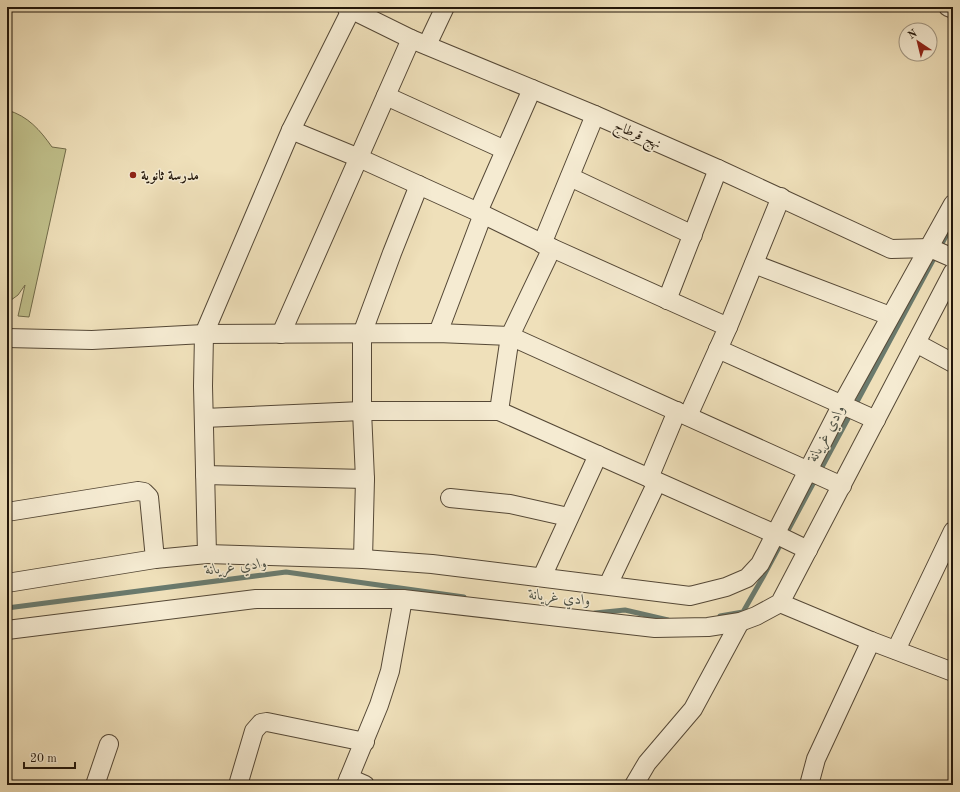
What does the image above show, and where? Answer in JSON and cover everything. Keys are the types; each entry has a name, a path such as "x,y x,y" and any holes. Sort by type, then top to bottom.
{"street":[{"path":"281,334 386,96 419,42 446,7"},
{"path":"948,7 953,10"},
{"path":"207,554 204,334 291,130 349,8"},
{"name":"نهج قرطاج","path":"349,8 419,42 594,115 781,197 891,249 931,248"},
{"path":"438,333 480,213 505,150 532,89"},
{"path":"386,96 505,150"},
{"path":"499,411 510,336 547,246 570,177 594,115"},
{"path":"291,130 419,185 547,246 728,327"},
{"path":"667,300 718,169"},
{"path":"570,177 693,235"},
{"path":"363,559 365,479 362,411 362,334 419,185"},
{"path":"608,585 682,413 718,349 728,327 781,197"},
{"path":"7,583 155,559 207,554 251,557 363,559 542,577 690,596 726,587 747,578 754,572 809,470 842,404 890,316 931,248 953,204"},
{"path":"7,630 256,599 403,599 655,628 708,627 740,622 756,616 780,603 916,343 952,262 931,248"},
{"path":"754,264 890,316"},
{"path":"7,338 92,340 204,334 438,333 510,336 842,486"},
{"path":"916,343 953,363"},
{"path":"718,349 876,420"},
{"path":"204,418 362,411 499,411 808,550"},
{"path":"542,577 568,517 598,455"},
{"path":"205,475 365,479"},
{"path":"7,512 138,491 144,492 149,497 155,559"},
{"path":"450,498 510,504 568,517"},
{"path":"896,650 953,531"},
{"path":"354,783 365,742 390,671 403,599"},
{"path":"780,603 871,641 953,672"},
{"path":"634,785 647,763 694,709 740,622"},
{"path":"809,785 816,760 871,641"},
{"path":"238,785 254,731 261,723 267,722 365,742"},
{"path":"95,785 109,744"}],"green space":[{"path":"7,110 21,116 33,124 52,147 66,149 29,317 18,316 25,285 18,295 7,303"}],"waterway":[{"name":"وادي غريانة","path":"720,616 743,612 953,223"},
{"name":"وادي غريانة","path":"7,608 286,572 464,597"},
{"name":"وادي غريانة","path":"595,613 625,610 668,620"}],"place":[{"name":"مدرسة ثانوية","path":"133,175"}]}
